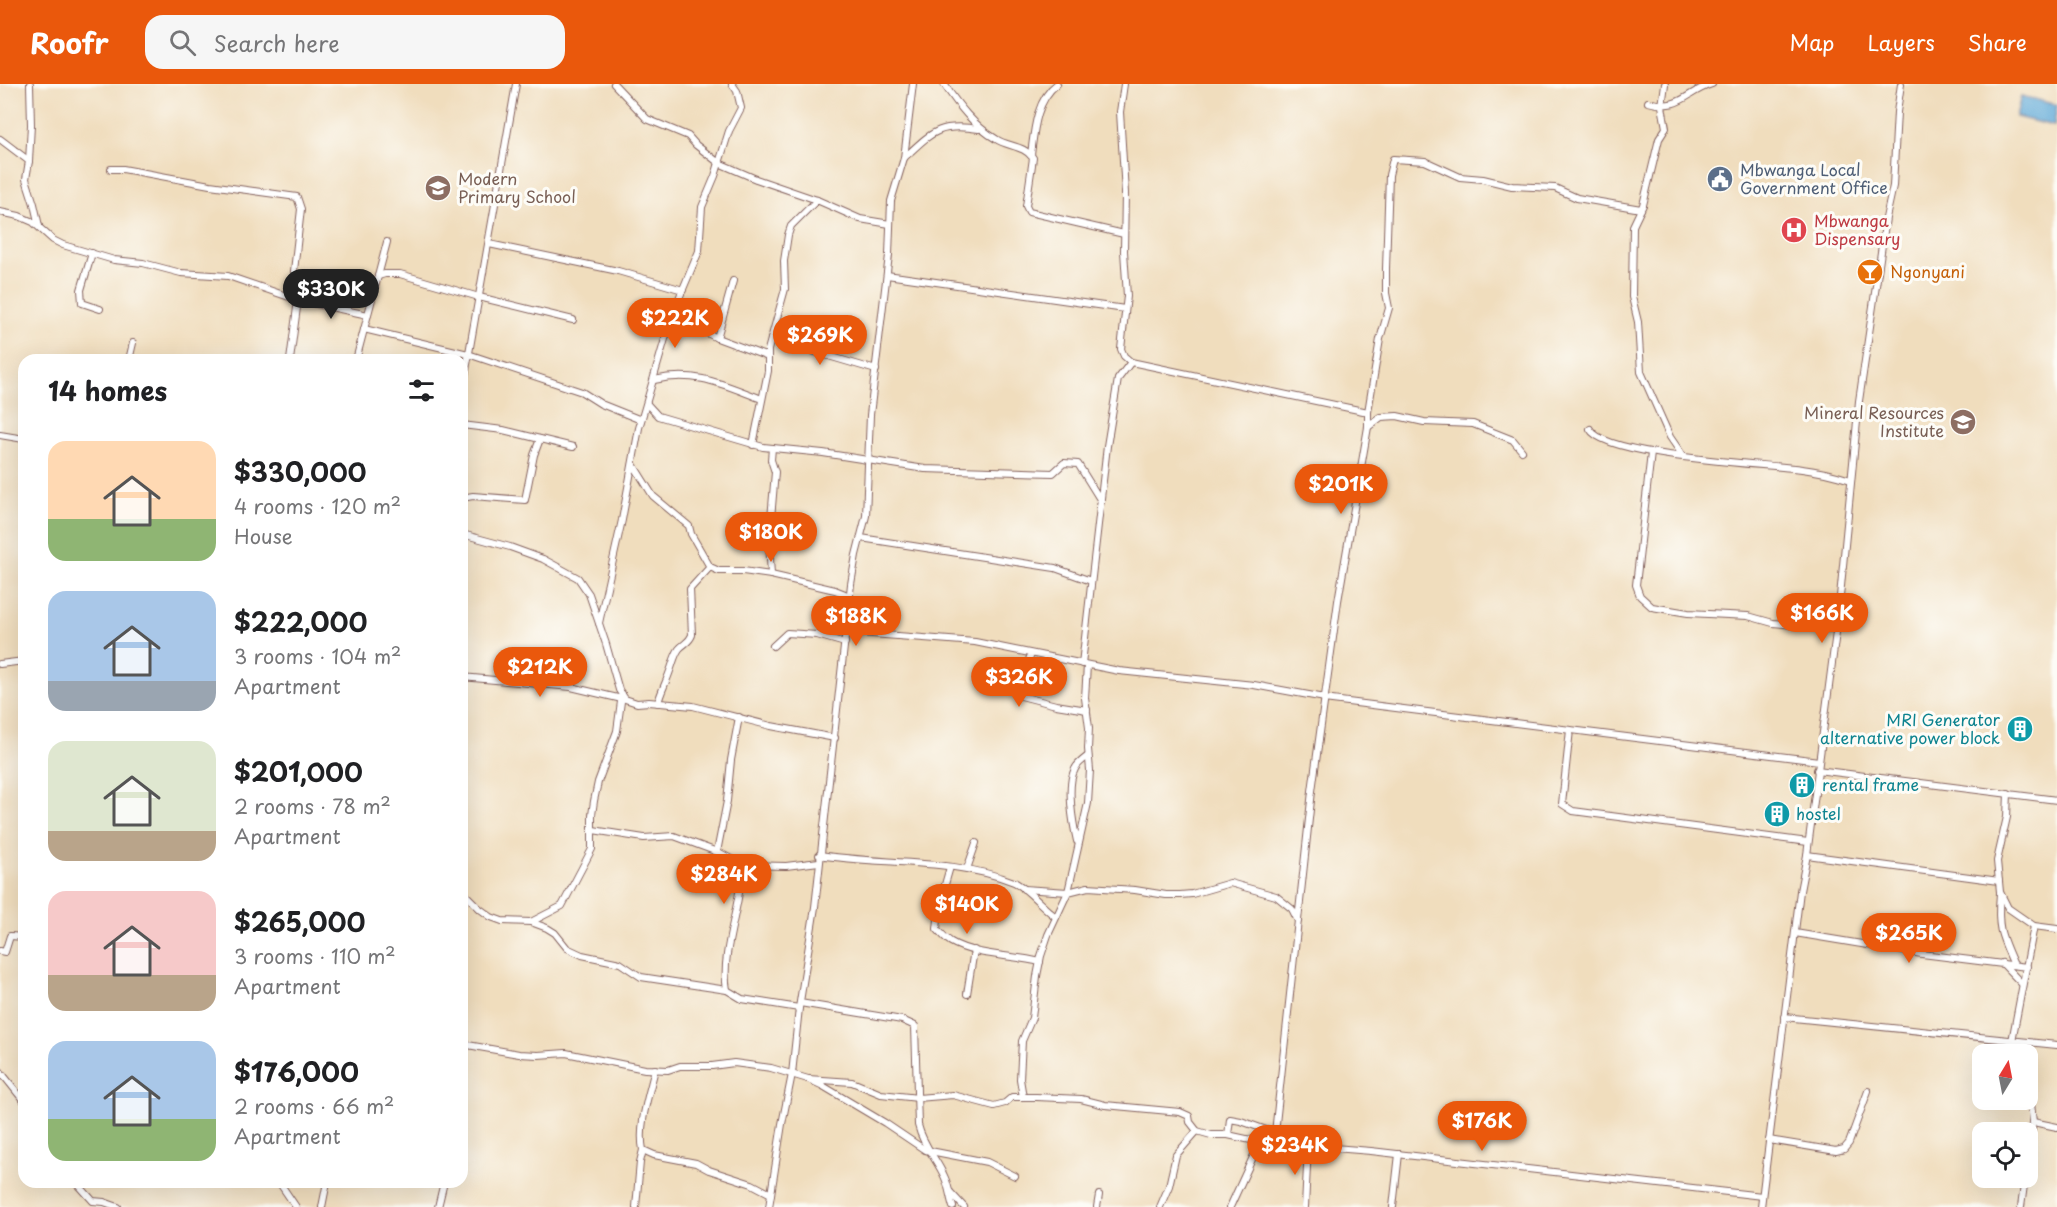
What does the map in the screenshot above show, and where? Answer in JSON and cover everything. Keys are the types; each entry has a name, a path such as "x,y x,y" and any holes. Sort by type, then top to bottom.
{"street":[{"path":"30,84 31,125 26,179 39,226"},
{"path":"468,354 516,84"},
{"path":"614,84 647,118 688,136 719,163 860,219 890,224"},
{"path":"599,623 641,420 672,315 699,250 702,207 729,131 741,108 737,91 732,84"},
{"path":"769,1207 792,1074 815,907 850,596 856,555 866,516 866,461 887,275 891,201 904,158 913,84"},
{"path":"944,84 972,121 981,129 998,141 1024,149 1031,155 1034,161 1026,206 1029,212 1124,234"},
{"path":"1031,155 1037,118 1043,100 1057,84"},
{"path":"1124,84 1120,112 1125,193 1127,296 1121,350 1124,356 1131,362 1368,412"},
{"path":"1665,84 1662,106 1666,128 1659,139 1641,209 1634,226 1632,297 1638,322 1641,372 1670,437 1683,456"},
{"path":"1648,102 1662,106 1674,105 1712,84"},
{"path":"1761,1207 1836,630 1859,401 1886,218 1893,186 1900,84"},
{"path":"904,158 941,129 955,125 981,129"},
{"path":"0,139 29,161"},
{"path":"1274,1142 1298,922 1338,601 1368,427 1368,412 1380,339 1389,308 1386,293 1387,246 1389,175 1393,159 1425,161 1460,177 1483,179 1512,186 1555,188 1577,198 1641,209"},
{"path":"111,169 297,197 301,209 294,271 298,300 291,354"},
{"path":"753,446 768,371 771,339 785,289 784,261 788,235 791,226 817,200"},
{"path":"0,212 20,216 39,226 50,238 63,245 120,262 142,263 172,271 239,278 298,300 368,315"},
{"path":"358,354 387,242"},
{"path":"489,244 618,272 683,290"},
{"path":"92,253 81,290 82,303 100,309"},
{"path":"378,276 400,274 479,297 573,320"},
{"path":"887,275 1125,309"},
{"path":"717,338 733,281"},
{"path":"672,315 717,338 768,357"},
{"path":"364,329 468,354 582,392 601,404 641,420"},
{"path":"771,339 876,370"},
{"path":"130,354 133,343"},
{"path":"1023,1097 1020,1078 1022,1041 1032,1018 1040,962 1056,917 1068,892 1088,803 1089,728 1084,664 1091,581 1118,379 1131,362"},
{"path":"654,380 672,375 709,380 762,399"},
{"path":"647,404 658,416 753,446 823,453 925,469 1053,473 1064,463 1078,464 1101,501"},
{"path":"1368,427 1381,417 1397,416 1425,422 1473,424 1513,440 1522,451"},
{"path":"468,426 503,430 573,447"},
{"path":"1590,429 1592,434 1601,440 1651,453 1729,463 1803,468 1851,480"},
{"path":"0,435 18,438"},
{"path":"468,497 525,500 534,455 540,439"},
{"path":"771,575 769,542 775,472 771,460 772,448"},
{"path":"1651,453 1636,585 1640,596 1653,607 1676,611 1748,616 1773,623 1836,630"},
{"path":"632,463 652,496 689,526 691,534 710,567 719,571 743,571 771,575 835,590 850,596"},
{"path":"468,536 510,547 572,573 584,585 599,623 622,696 617,731 598,783 592,810 592,849 562,906 531,922"},
{"path":"861,538 1055,568 1091,581"},
{"path":"658,703 674,658 692,635 690,589 710,567"},
{"path":"846,632 975,642 1150,675 1254,685 1325,699 1819,761"},
{"path":"773,646 787,633 817,635 845,643"},
{"path":"1030,654 1017,695 1087,710"},
{"path":"0,664 18,662"},
{"path":"468,678 571,687 622,696 637,703 693,706 771,726 835,738"},
{"path":"717,852 739,717"},
{"path":"1570,730 1562,804 1573,811 1808,842"},
{"path":"1077,845 1071,813 1071,790 1075,769 1088,756"},
{"path":"1075,769 1090,770"},
{"path":"1817,770 2057,800"},
{"path":"2008,793 2007,817 1997,861 2000,892 1997,920 2000,934 2014,965"},
{"path":"593,830 644,838 675,836 717,852 742,865 786,866 819,858 967,869 1015,883 1056,917"},
{"path":"967,869 976,843"},
{"path":"1807,855 1999,881"},
{"path":"727,990 729,946 742,878 742,865"},
{"path":"950,867 940,902 937,929 950,942 974,950 1040,962"},
{"path":"1024,889 1068,892 1088,887 1180,895 1192,894 1230,883 1276,896 1292,909 1298,922"},
{"path":"2000,892 2008,908 2034,926 2057,929"},
{"path":"468,897 491,917 502,921 531,922 550,929 567,948 582,956 620,963 641,977 727,990 742,999 902,1020 915,1026 918,1125 928,1151 945,1178 953,1207"},
{"path":"2015,1044 2022,984 2034,926"},
{"path":"1795,933 1922,954 2027,967"},
{"path":"0,951 6,950 10,936 18,937"},
{"path":"967,994 974,950"},
{"path":"2002,963 2022,984"},
{"path":"1784,1017 2057,1045"},
{"path":"468,1045 519,1054 566,1053 655,1069 734,1063 771,1068 807,1079 885,1123 928,1151 987,1162 1015,1176"},
{"path":"636,1207 644,1120 655,1069"},
{"path":"0,1071 18,1094"},
{"path":"807,1079 852,1082 882,1094 918,1098 953,1095 994,1106 1012,1098 1023,1097 1081,1100 1105,1105 1180,1112 1188,1116 1197,1131 1211,1135 1228,1135 1260,1142 1399,1154 1762,1196"},
{"path":"1769,1140 1836,1151 1844,1149 1849,1143 1868,1091"},
{"path":"2031,1110 2032,1122"},
{"path":"1228,1135 1230,1119 1275,1133"},
{"path":"2038,1123 2057,1127"},
{"path":"1160,1207 1169,1186 1176,1155 1197,1131"},
{"path":"1230,1207 1260,1142"},
{"path":"1305,1207 1308,1146"},
{"path":"643,1150 654,1155 696,1163 709,1170 752,1184 771,1194"},
{"path":"1393,1207 1399,1154"},
{"path":"81,1188 93,1201 118,1207"},
{"path":"283,1188 296,1207"},
{"path":"322,1207 326,1188"},
{"path":"438,1207 443,1188"},
{"path":"2021,1207 2024,1188"},
{"path":"948,1191 964,1207"},
{"path":"1097,1207 1099,1196"}],"water":[{"path":"2021,96 2057,105 2054,126 2016,117"}],"place":[{"name":"Mbwanga Local Government Office","path":"1720,179"},
{"name":"Modern Primary School","path":"438,188"},
{"name":"Mbwanga Dispensary","path":"1794,230"},
{"name":"Ngonyani","path":"1870,272"},
{"name":"Mineral Resources Institute","path":"1963,422"},
{"name":"MRI Generator alternative power block","path":"2020,729"},
{"name":"rental frame","path":"1802,785"},
{"name":"hostel","path":"1777,814"}]}
